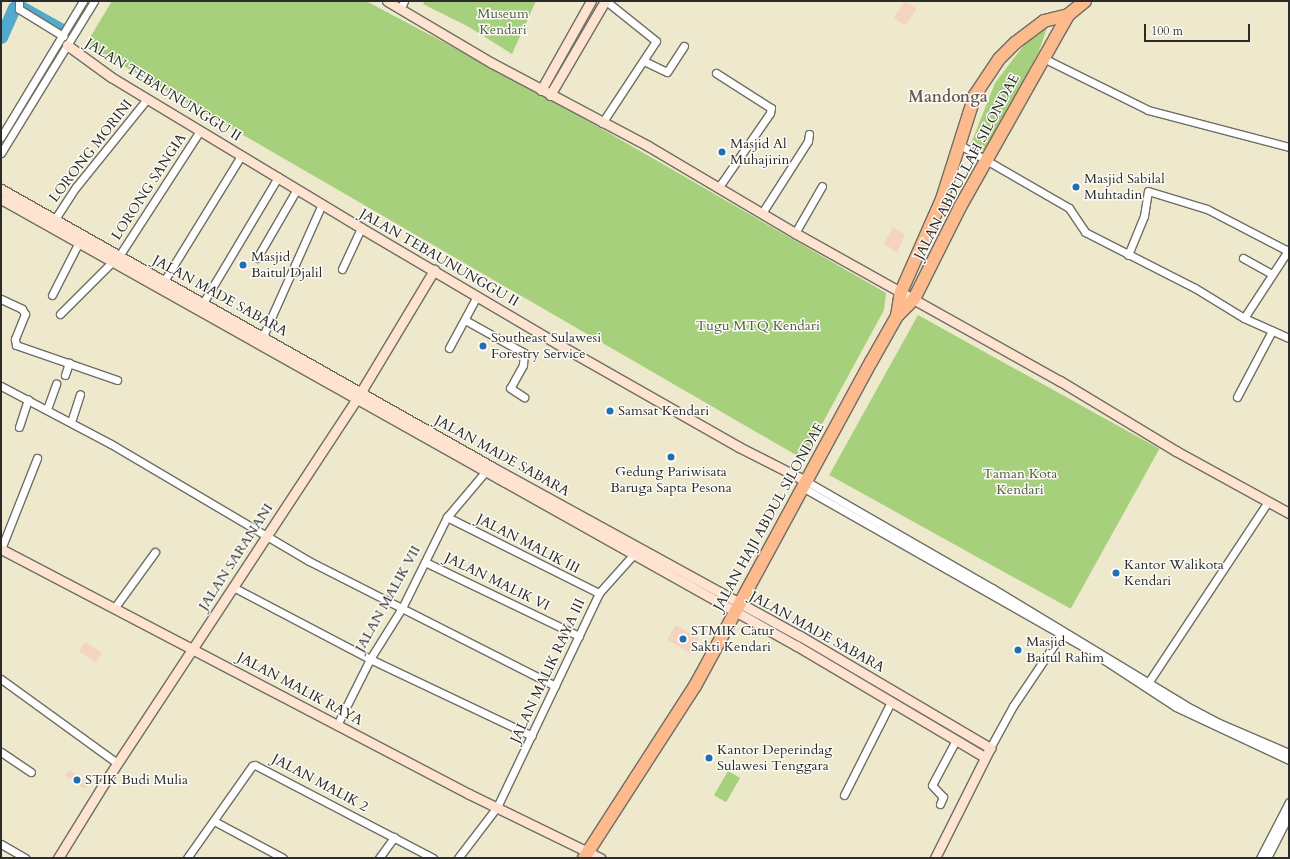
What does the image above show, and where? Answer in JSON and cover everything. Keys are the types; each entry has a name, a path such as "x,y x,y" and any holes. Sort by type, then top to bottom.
{"highway":[{"path":"897,316 901,292 942,199 975,95 999,58 1044,21 1068,14 1085,1"},
{"name":"JALAN ABDULLAH SILONDAE","path":"890,331 897,316 914,299 986,160 1068,14"},
{"path":"1044,21 1057,35"},
{"name":"JALAN HAJI ABDUL SILONDAE","path":"586,855 695,686 804,484 890,331"}],"street":[{"path":"1,153 64,40 83,1"},
{"path":"1,137 64,40 94,1"},
{"path":"387,1 402,5 541,90 719,187 795,233 914,299 1289,513"},
{"path":"541,90 591,1"},
{"path":"550,95 605,1 656,39 656,42 602,123"},
{"path":"18,5 64,40"},
{"name":"JALAN TEBAUNUNGGU II","path":"64,40 92,64 241,156 477,296 804,484"},
{"path":"644,61 667,72 684,46"},
{"path":"1043,58 1148,110 1289,147"},
{"path":"716,73 771,109 719,187"},
{"name":"LORONG MORINI","path":"55,219 76,187 148,99"},
{"name":"LORONG SANGIA","path":"60,314 116,259 200,131"},
{"path":"762,213 808,141 809,134"},
{"path":"960,145 1069,208 1082,231 1195,288 1244,318 1272,331 1288,334"},
{"path":"161,282 241,156"},
{"path":"203,303 278,178"},
{"path":"795,233 822,186"},
{"name":"JALAN MADE SABARA","path":"1,189 55,219 116,259"},
{"path":"257,258 297,189"},
{"path":"1128,255 1144,216 1148,191 1207,209 1288,250 1244,318"},
{"name":"JALAN MADE SABARA","path":"1,199 79,242 203,303 263,336 358,396 485,472 736,608 813,644 990,748"},
{"path":"263,336 322,204"},
{"path":"342,269 361,228"},
{"path":"52,295 79,242"},
{"path":"1243,258 1272,274"},
{"name":"JALAN SARANANI","path":"58,858 118,763 194,649 265,536 358,396 434,270"},
{"name":"JALAN MADE SABARA","path":"161,282 358,396 736,608 984,757"},
{"path":"449,348 477,296"},
{"path":"1,299 22,310 24,314 15,344 117,380"},
{"path":"465,320 524,353 523,365 510,388 524,397"},
{"path":"1237,397 1272,331"},
{"path":"65,375 69,363"},
{"path":"47,409 56,384"},
{"path":"1,386 71,422 265,536 555,686"},
{"path":"71,422 80,394"},
{"path":"19,427 28,399"},
{"path":"1,549 37,458"},
{"name":"JALAN MALIK VII","path":"337,725 370,659 402,608 447,517 485,472"},
{"path":"804,484 1062,634 1219,723 1289,753"},
{"path":"1148,683 1268,502"},
{"name":"JALAN MALIK III","path":"447,517 599,593"},
{"name":"JALAN MALIK RAYA","path":"1,549 586,855 600,858"},
{"path":"114,607 155,552"},
{"name":"JALAN MALIK RAYA III","path":"458,858 496,807 532,736 599,593 634,554"},
{"name":"JALAN MALIK VI","path":"425,562 579,636"},
{"path":"233,587 370,659 532,736"},
{"path":"935,858 984,757 1013,706 1062,634"},
{"path":"1062,634 1176,707 1289,760"},
{"path":"1,679 118,763"},
{"path":"844,795 891,702"},
{"path":"940,804 943,797 932,785 956,740"},
{"path":"1,752 31,772"},
{"name":"JALAN MALIK 2","path":"187,858 252,766 255,765 433,858"},
{"path":"1260,858 1289,802"},
{"path":"1267,858 1289,815"},
{"path":"214,821 283,858"},
{"path":"379,858 394,837"},
{"path":"1,844 25,858"}],"shaded area":[{"path":"905,1 917,9 905,25 894,18"},
{"path":"893,227 905,235 897,253 884,243"},
{"name":"STMIK Catur Sakti Kendari","path":"676,625 699,639 690,653 667,640"},
{"path":"85,642 102,653 96,662 79,651"},
{"name":"STIK Budi Mulia","path":"69,770 89,784 85,789 65,776"}],"green space":[{"name":"Tugu MTQ Kendari","path":"112,1 366,1 538,92 886,293 884,310 803,459 86,44"},
{"name":"Museum Kendari","path":"425,1 536,1 512,54 469,27 423,4"},
{"path":"1047,28 1039,51 988,147 983,150 970,146 995,83 1024,45"},
{"name":"Taman Kota Kendari","path":"918,315 1159,449 1071,609 829,475"},
{"path":"728,771 740,778 726,802 714,795"}],"waterway":[{"path":"1,37 14,8 19,6 62,30"}],"place":[{"name":"Masjid Al Muhajirin","path":"722,152"},
{"name":"Masjid Sabilal Muhtadin","path":"1076,187"},
{"name":"Masjid Baitul Djalil","path":"243,265"},
{"name":"Southeast Sulawesi Forestry Service","path":"483,346"},
{"name":"Samsat Kendari","path":"610,411"},
{"name":"Gedung Pariwisata Baruga Sapta Pesona","path":"671,457"},
{"name":"Kantor Walikota Kendari","path":"1116,573"},
{"name":"STMIK Catur Sakti Kendari","path":"683,639"},
{"name":"Masjid Baitul Rahim","path":"1018,650"},
{"name":"Kantor Deperindag Sulawesi Tenggara","path":"709,758"},
{"name":"STIK Budi Mulia","path":"77,780"}],"district":[{"name":"Mandonga","path":"948,97"}]}
